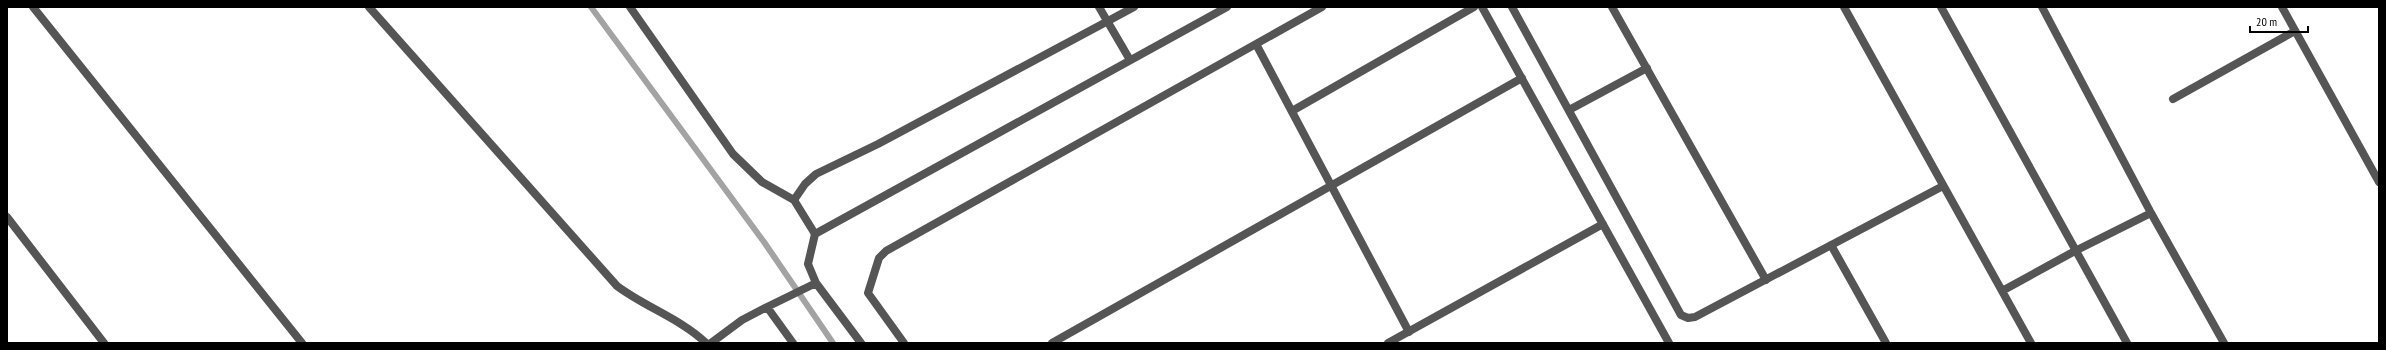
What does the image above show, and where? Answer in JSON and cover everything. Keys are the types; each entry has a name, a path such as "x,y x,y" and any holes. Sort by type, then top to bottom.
{"street":[{"path":"33,7 302,343"},
{"path":"370,7 617,286 636,300 697,335 706,343"},
{"path":"630,7 733,154 762,182 794,200 815,234 808,264 816,283 861,343"},
{"path":"1099,7 1130,60"},
{"path":"794,200 805,184 816,174 878,144 1134,7"},
{"path":"815,234 1227,7"},
{"path":"904,343 868,293 879,258 886,251 1322,7"},
{"path":"1292,111 1474,7"},
{"path":"1482,7 1669,343"},
{"path":"1512,7 1681,315 1688,318 1695,317 1943,186"},
{"path":"1612,7 1766,280"},
{"path":"1844,7 2031,343"},
{"path":"1941,7 2127,343"},
{"path":"2042,7 2152,213 2224,343"},
{"path":"2282,7 2379,182"},
{"path":"2173,99 2295,30"},
{"path":"1256,44 1409,332"},
{"path":"1569,110 1647,68"},
{"path":"1052,343 1522,78"},
{"path":"2002,291 2075,251 2152,213"},
{"path":"7,218 104,343"},
{"path":"1388,343 1603,224"},
{"path":"1831,245 1886,343"},
{"path":"711,343 742,320 816,283"},
{"path":"767,307 793,343"}],"waterway":[{"path":"591,7 764,242 833,343"}]}
